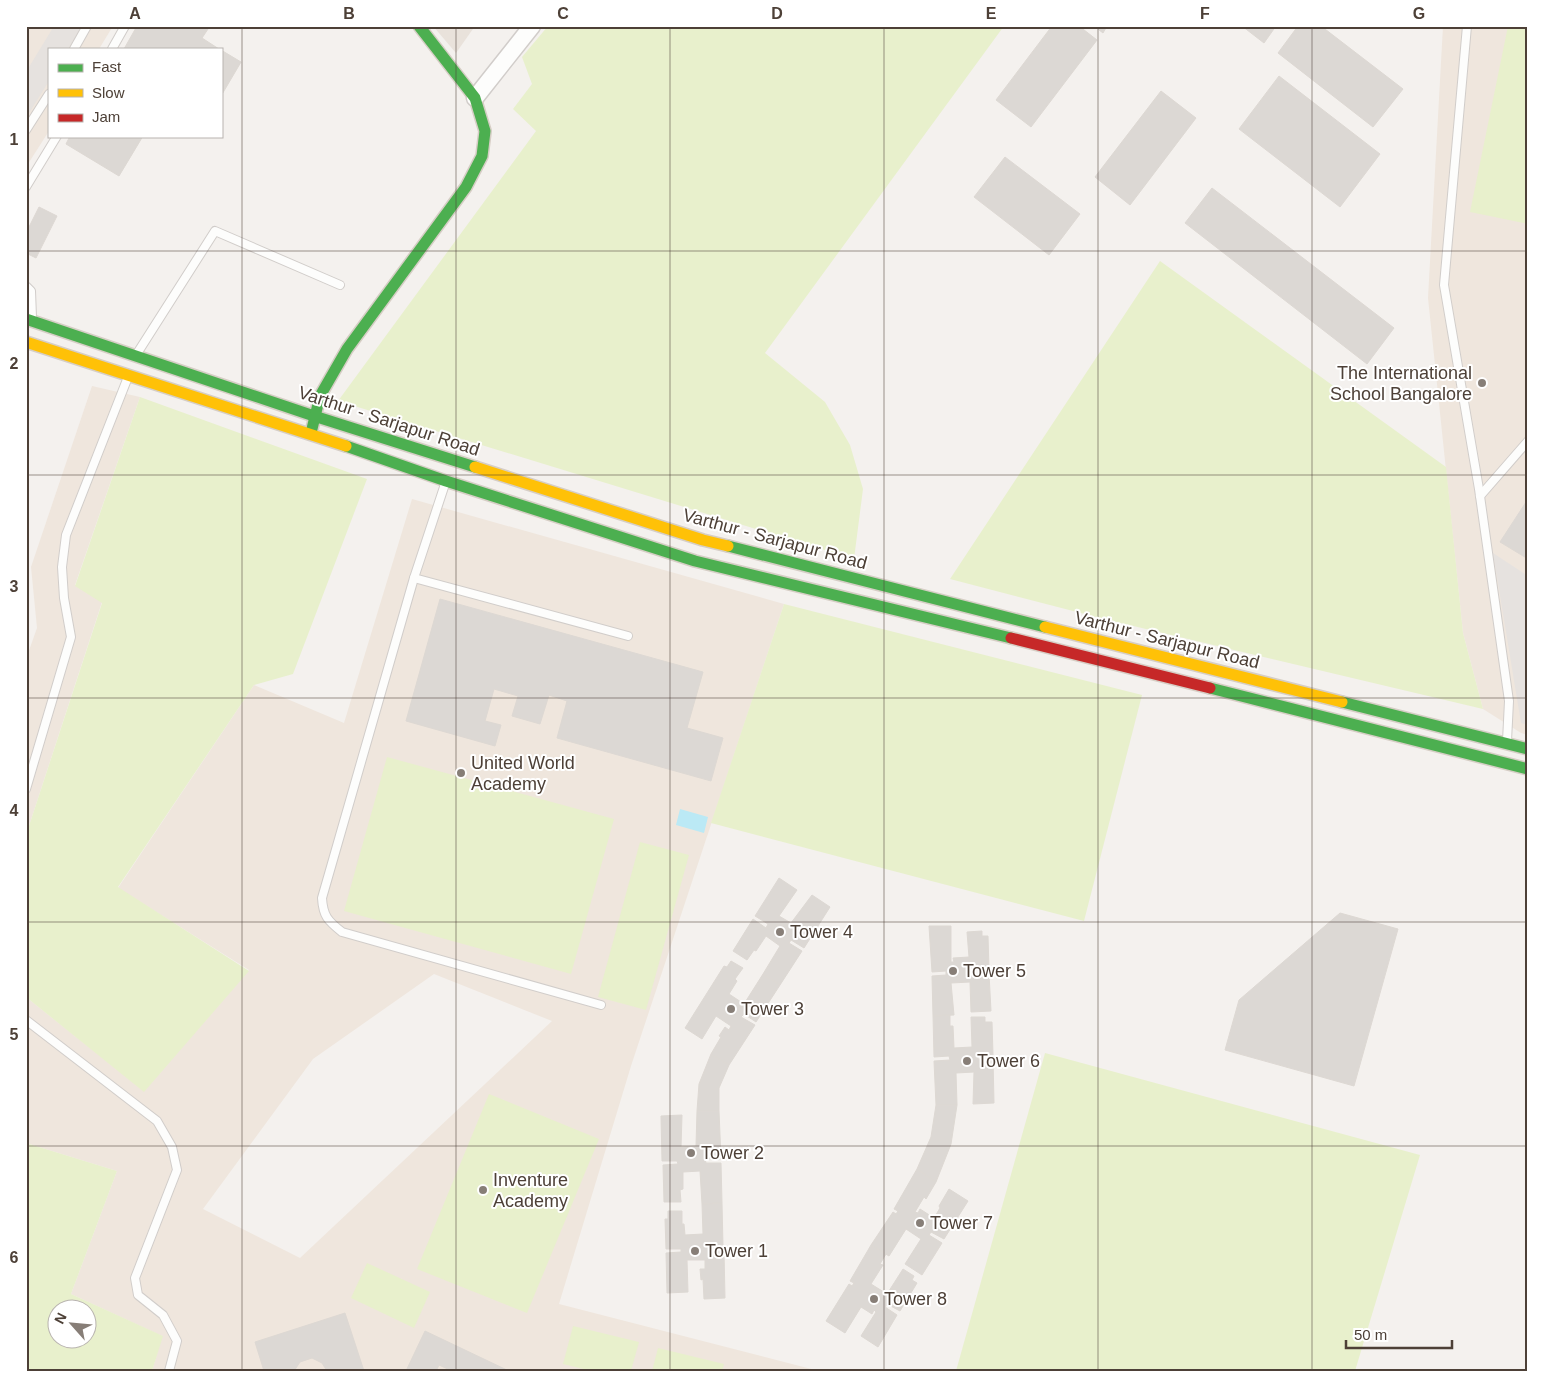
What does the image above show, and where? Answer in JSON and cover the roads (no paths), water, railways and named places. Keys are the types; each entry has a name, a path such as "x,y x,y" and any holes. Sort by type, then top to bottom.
{"main road":[{"path":"311,433 320,396 347,349 466,187 482,156 485,131 475,98 419,26"},
{"name":"Varthur - Sarjapur Road","path":"29,320 314,416 703,540 1528,749"},
{"name":"Varthur - Sarjapur Road","path":"26,342 311,433 446,481 694,561 955,624 1528,769"}],"street":[{"path":"475,98 532,26"}],"lane":[{"path":"75,48 87,26"},
{"path":"113,48 125,26"},
{"path":"1467,26 1444,285 1480,496 1509,701 1507,743"},
{"path":"26,130 48,96"},
{"path":"26,187 57,138"},
{"path":"136,356 215,231 340,285"},
{"path":"26,286 31,291 32,300 29,320"},
{"path":"26,789 71,637 64,598 62,567 66,535 129,375"},
{"path":"1480,496 1528,441"},
{"path":"446,481 414,578 322,898 323,911 329,922 342,932 601,1005"},
{"path":"414,578 628,636"},
{"path":"26,1020 157,1121 172,1147 177,1170 136,1278 138,1295 163,1315 177,1341 169,1371"}],"water":[{"path":"680,809 708,817 704,833 676,825"}],"place":[{"name":"The International School Bangalore","path":"1482,383"},
{"name":"United World Academy","path":"461,773"},
{"name":"Tower 4","path":"780,932"},
{"name":"Tower 5","path":"953,971"},
{"name":"Tower 3","path":"731,1009"},
{"name":"Tower 6","path":"967,1061"},
{"name":"Tower 2","path":"691,1153"},
{"name":"Inventure Academy","path":"483,1190"},
{"name":"Tower 7","path":"920,1223"},
{"name":"Tower 1","path":"695,1251"},
{"name":"Tower 8","path":"874,1299"}]}
